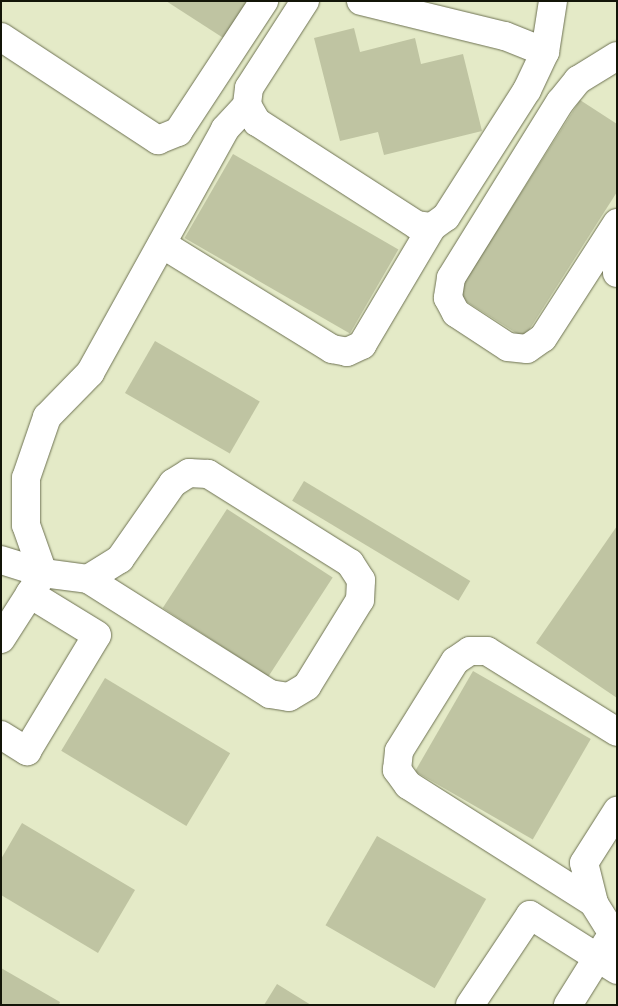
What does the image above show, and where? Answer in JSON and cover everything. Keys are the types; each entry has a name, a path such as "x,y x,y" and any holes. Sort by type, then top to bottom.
{"street":[{"path":"1,37 158,140 178,132 264,1"},
{"path":"1,639 36,583 26,525 26,478 47,417 90,373 225,130 248,97 306,1"},
{"path":"361,1 505,36 545,52"},
{"path":"162,244 332,349 347,352 362,345 439,222 527,90 545,52 553,1"},
{"path":"617,56 578,80 560,102 450,278 448,298 456,313 508,347 527,349 543,338 617,223"},
{"path":"248,97 256,122 416,225 439,222"},
{"path":"617,260 617,273"},
{"path":"36,583 88,578 120,559 173,484 189,473 208,474 350,563 361,580 360,600 308,686 289,697 270,694 88,578"},
{"path":"1,560 36,583 97,635 28,752 1,735"},
{"path":"594,903 408,785 397,770 399,751 455,661 470,651 487,651 617,732"},
{"path":"568,1005 607,964 615,934 594,903 584,864 617,810"},
{"path":"470,1005 530,915 607,964"}],"building":[{"path":"166,1 253,1 228,41"},
{"path":"354,28 360,52 415,38 421,64 463,54 482,131 384,155 378,132 340,141 314,38"},
{"path":"580,100 617,124 617,192 524,338 456,295"},
{"path":"233,154 398,250 350,334 184,238"},
{"path":"155,341 260,402 230,453 125,393"},
{"path":"304,481 470,581 458,601 292,501"},
{"path":"227,509 333,578 268,677 163,608"},
{"path":"617,526 617,698 536,643"},
{"path":"473,671 591,739 533,839 415,771"},
{"path":"105,678 230,753 186,826 61,751"},
{"path":"22,823 135,890 98,953 1,895 1,859"},
{"path":"377,836 486,899 435,988 326,925"},
{"path":"1,968 60,1002 59,1005 1,1005"},
{"path":"277,984 311,1005 264,1005"}]}
